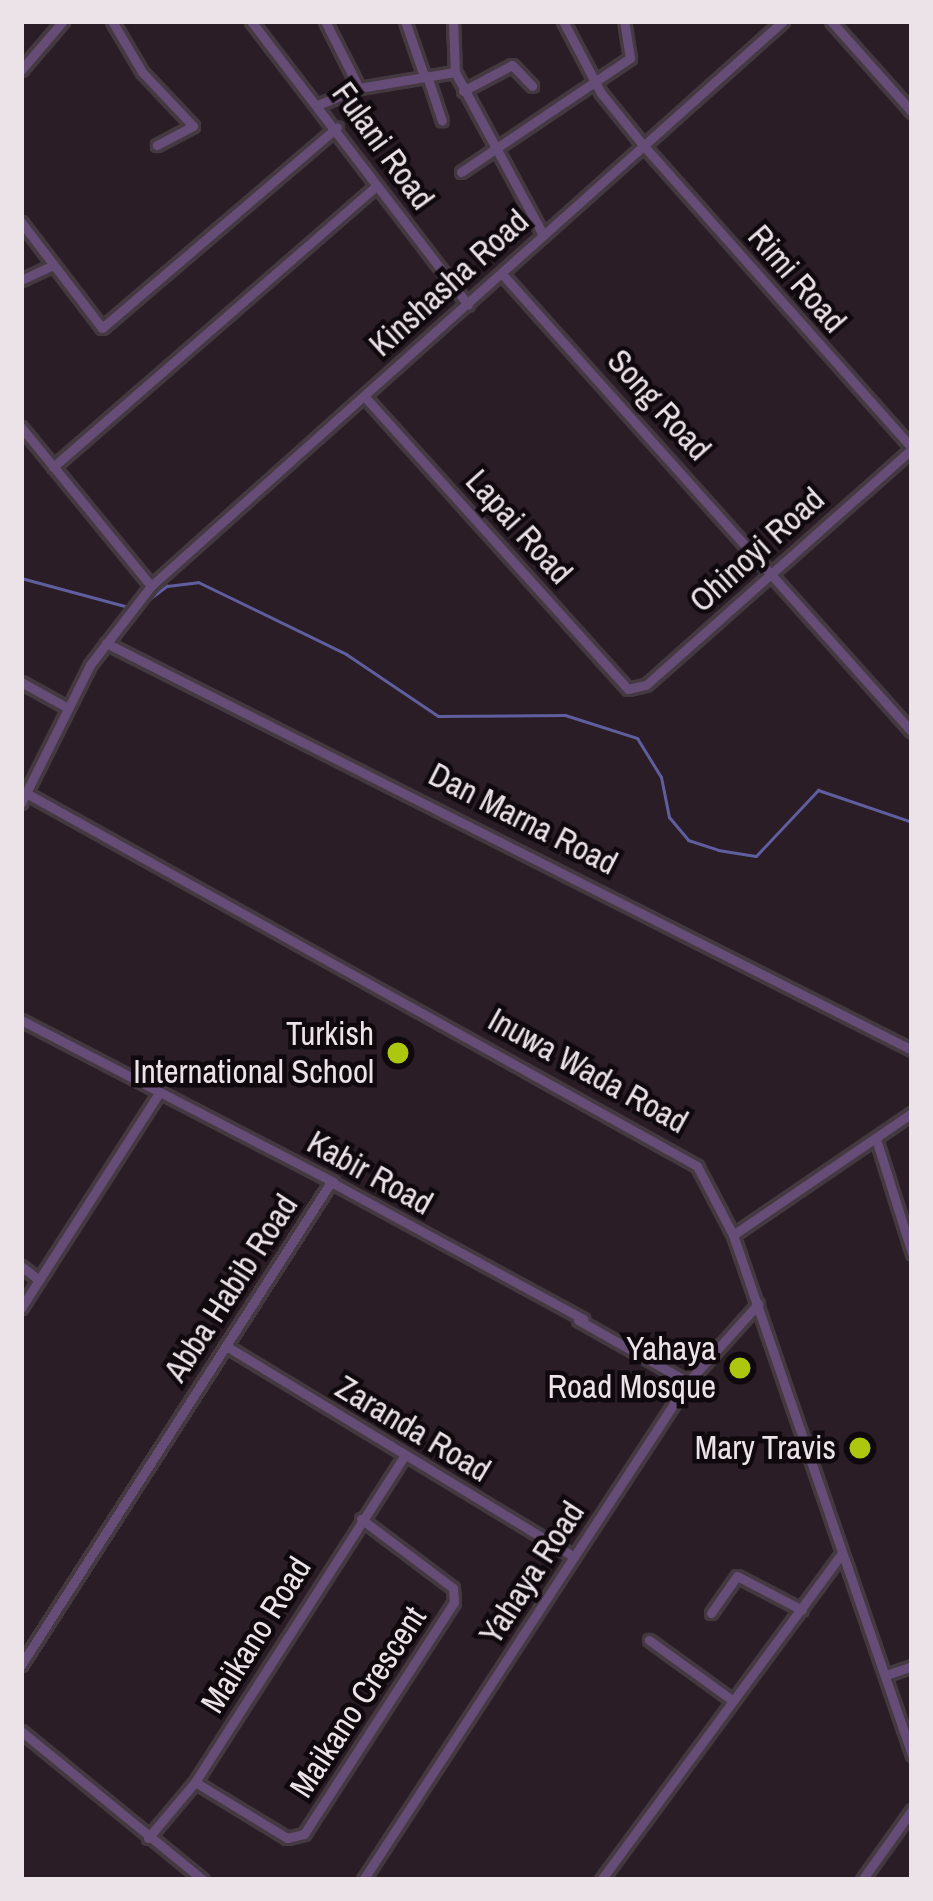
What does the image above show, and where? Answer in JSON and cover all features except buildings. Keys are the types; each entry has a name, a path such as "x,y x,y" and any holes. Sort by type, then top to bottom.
{"street":[{"path":"21,70 63,21"},
{"path":"112,21 142,72 193,126 157,145"},
{"name":"Fulani Road","path":"251,21 320,104 376,186 468,304"},
{"path":"326,21 359,88"},
{"path":"405,21 442,122"},
{"path":"453,21 455,72 543,235"},
{"name":"Rimi Road","path":"563,21 593,80 643,145 912,448"},
{"path":"461,172 634,53 624,21"},
{"name":"Kinshasha Road","path":"24,798 68,709 134,602 783,21"},
{"path":"830,21 912,112"},
{"path":"464,91 512,65 532,86"},
{"path":"320,104 359,88 455,72"},
{"path":"21,222 102,328 337,127"},
{"path":"53,467 376,186"},
{"path":"21,280 53,265"},
{"name":"Song Road","path":"503,275 775,572 912,732"},
{"name":"Lapai Road","path":"364,396 637,689"},
{"path":"21,427 151,586"},
{"name":"Ohinoyi Road","path":"637,689 912,448"},
{"name":"Dan Marna Road","path":"106,643 912,1050"},
{"path":"21,682 68,709"},
{"name":"Inuwa Wada Road","path":"24,798 669,1145 708,1180 758,1304 912,1755"},
{"name":"Kabir Road","path":"21,1020 331,1181 688,1382"},
{"path":"21,1308 159,1093"},
{"path":"733,1235 912,1113"},
{"path":"876,1139 912,1253"},
{"name":"Abba Habib Road","path":"21,1665 331,1181 583,1319"},
{"path":"21,1266 39,1280"},
{"name":"Yahaya Road","path":"363,1880 688,1382 758,1304"},
{"name":"Zaranda Road","path":"226,1346 574,1557"},
{"name":"Maikano Road","path":"148,1838 195,1782 404,1457"},
{"name":"Maikano Crescent","path":"195,1782 287,1838 304,1834 454,1602 453,1588 361,1519"},
{"path":"601,1880 842,1553"},
{"path":"711,1613 737,1576 802,1610"},
{"path":"649,1640 732,1700"},
{"path":"886,1675 912,1666"},
{"path":"21,1731 203,1880"},
{"path":"862,1880 912,1810"}],"waterway":[{"path":"21,578 132,608"},
{"path":"140,606 167,586 198,582 346,654 438,716 565,715 637,738 661,777 669,817 688,840 718,850 756,856 818,790 912,822"}],"place":[{"name":"Turkish International School","path":"398,1053"},
{"name":"Yahaya Road Mosque","path":"740,1368"},
{"name":"Mary Travis","path":"860,1448"}]}
